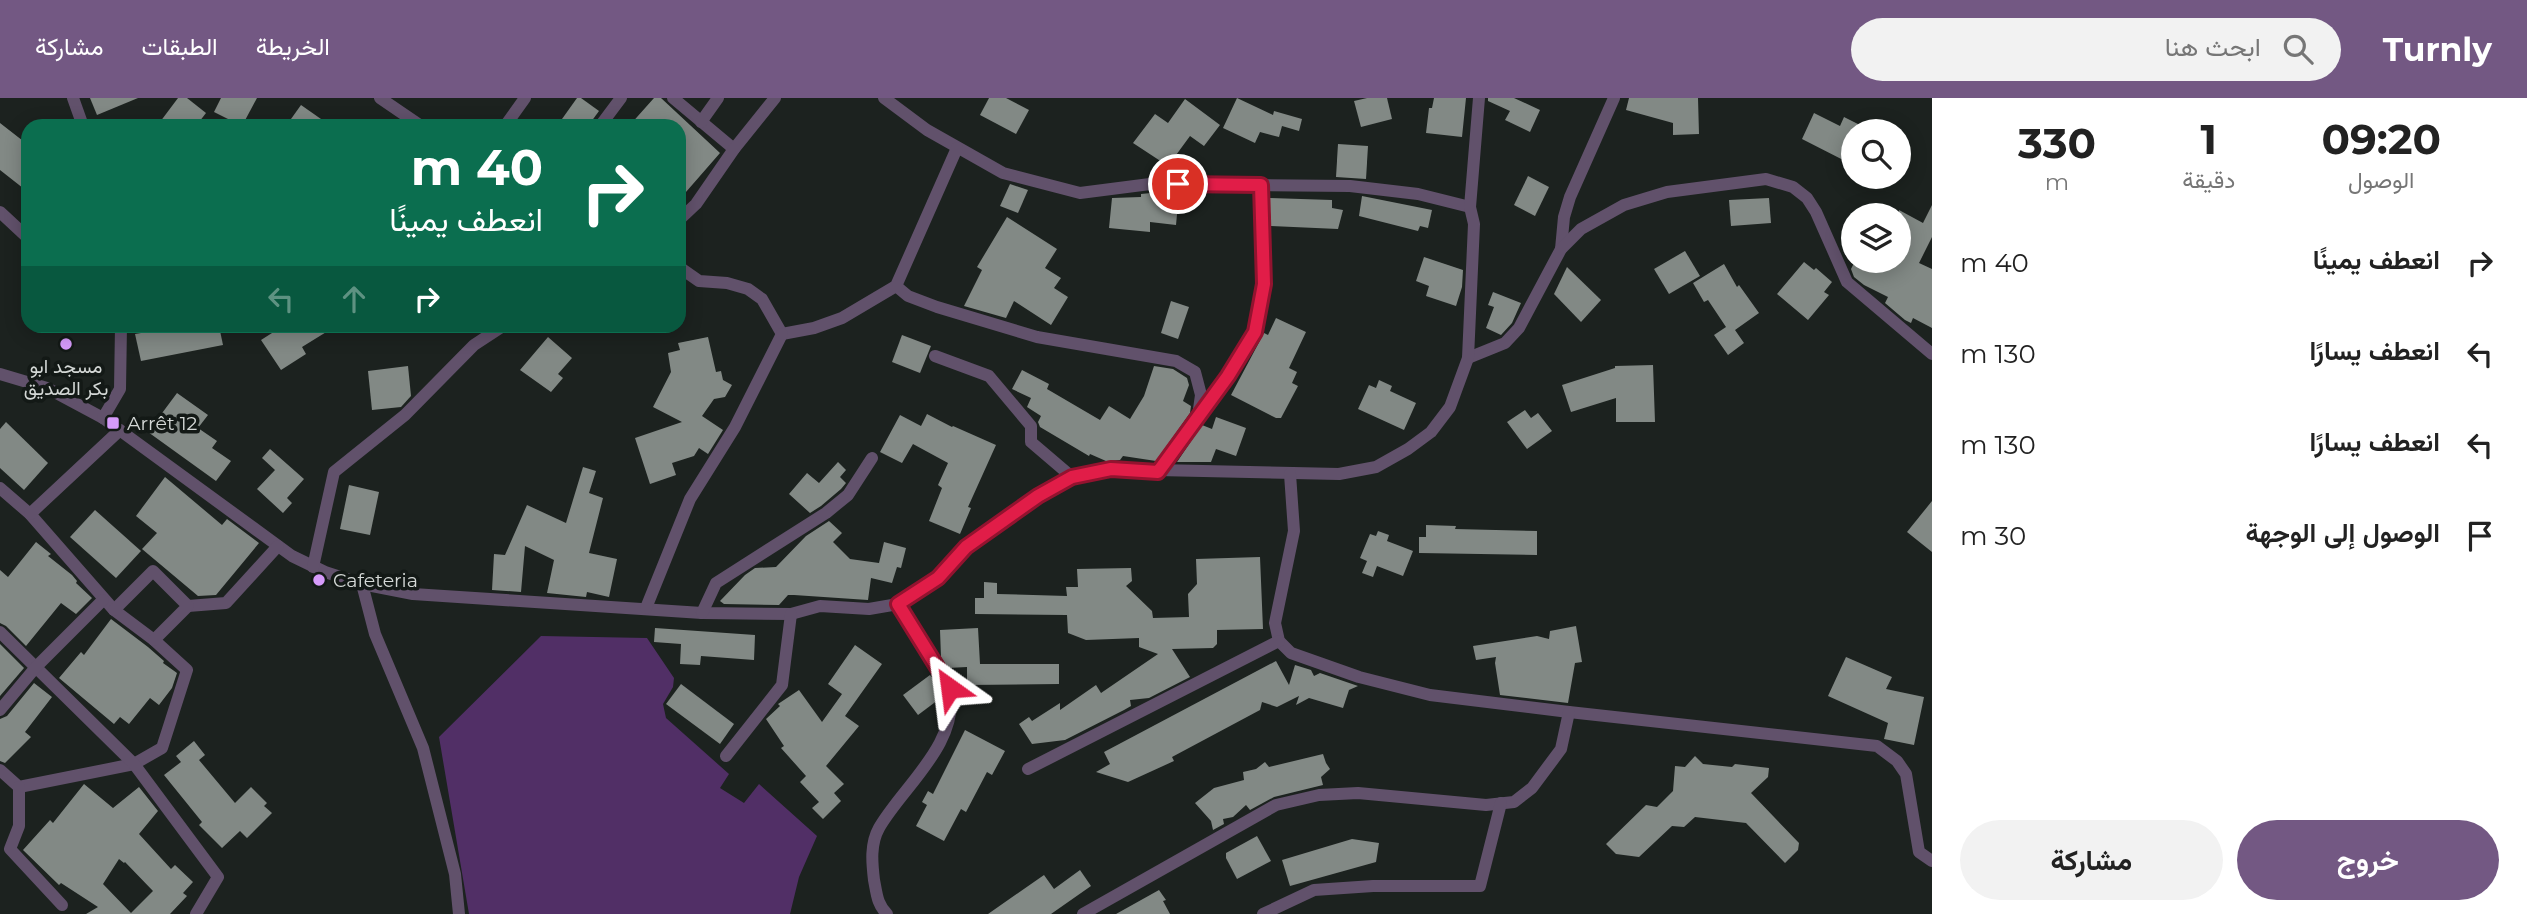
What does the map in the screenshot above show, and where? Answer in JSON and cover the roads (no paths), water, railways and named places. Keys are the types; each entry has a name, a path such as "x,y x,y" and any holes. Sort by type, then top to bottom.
{"street":[{"path":"74,98 81,119"},
{"path":"380,98 393,102 413,119"},
{"path":"393,102 405,98"},
{"path":"510,119 525,98"},
{"path":"605,119 621,98"},
{"path":"673,98 734,149"},
{"path":"701,122 718,98"},
{"path":"686,213 696,204 734,149 775,98"},
{"path":"884,98 957,148 1003,173 1080,193 1150,184 1350,186 1418,194 1470,207"},
{"path":"0,374 47,388 103,418 278,547 313,567 362,584 413,594 702,613 791,614 820,606 869,609 898,604 938,578 966,547 1038,496 1072,477 1111,469 1339,474 1377,467 1431,432 1450,407 1468,358 1474,224 1470,207 1479,98"},
{"path":"1561,249 1564,217 1570,197 1614,98"},
{"path":"782,334 814,328 842,318 896,286 957,148"},
{"path":"1468,358 1505,343 1519,328 1561,249 1581,229 1624,205 1667,192 1766,179 1793,187 1807,198 1816,212 1847,282 1932,355"},
{"path":"1158,472 1228,376 1255,332 1264,284 1261,185"},
{"path":"0,212 21,232"},
{"path":"686,272 699,281 727,283 748,289 762,299 782,334"},
{"path":"896,286 908,296 937,307 1037,337 1176,361 1195,372 1200,395 1198,416"},
{"path":"103,418 120,389 121,333"},
{"path":"313,567 334,472 405,415 474,345 492,333"},
{"path":"646,608 690,499 734,427 782,334"},
{"path":"934,356 989,376 1031,426 1031,442 1072,477"},
{"path":"30,514 120,430"},
{"path":"702,613 716,583 826,513 849,495 872,458"},
{"path":"1290,474 1294,531 1275,622 1279,641 1291,653 1336,669 1430,695 1877,746 1897,761 1906,774 1919,852 1932,860"},
{"path":"0,488 30,514 103,600 187,670 163,748 134,764 19,787"},
{"path":"154,640 188,606 226,603 278,547"},
{"path":"114,610 153,571 188,606"},
{"path":"362,584 375,634 423,748 455,874 459,914"},
{"path":"0,710 36,667 103,600"},
{"path":"887,914 878,905 872,853 875,841 879,829 927,766 953,704 950,688 898,604"},
{"path":"726,757 782,685 791,614"},
{"path":"0,632 134,764 218,877 196,914"},
{"path":"1028,769 1279,641"},
{"path":"1083,914 1276,805 1319,795 1358,793 1486,805 1514,802 1532,788 1554,759 1563,741 1569,712"},
{"path":"0,770 19,787 19,826 10,849 62,905"},
{"path":"1262,914 1314,890 1373,886 1480,886 1501,803"}],"place":[{"name":"مسجد ابو بكر الصديق","path":"66,344"},
{"name":"Arrêt 12","path":"113,423"},
{"name":"Cafeteria","path":"319,580"}]}
